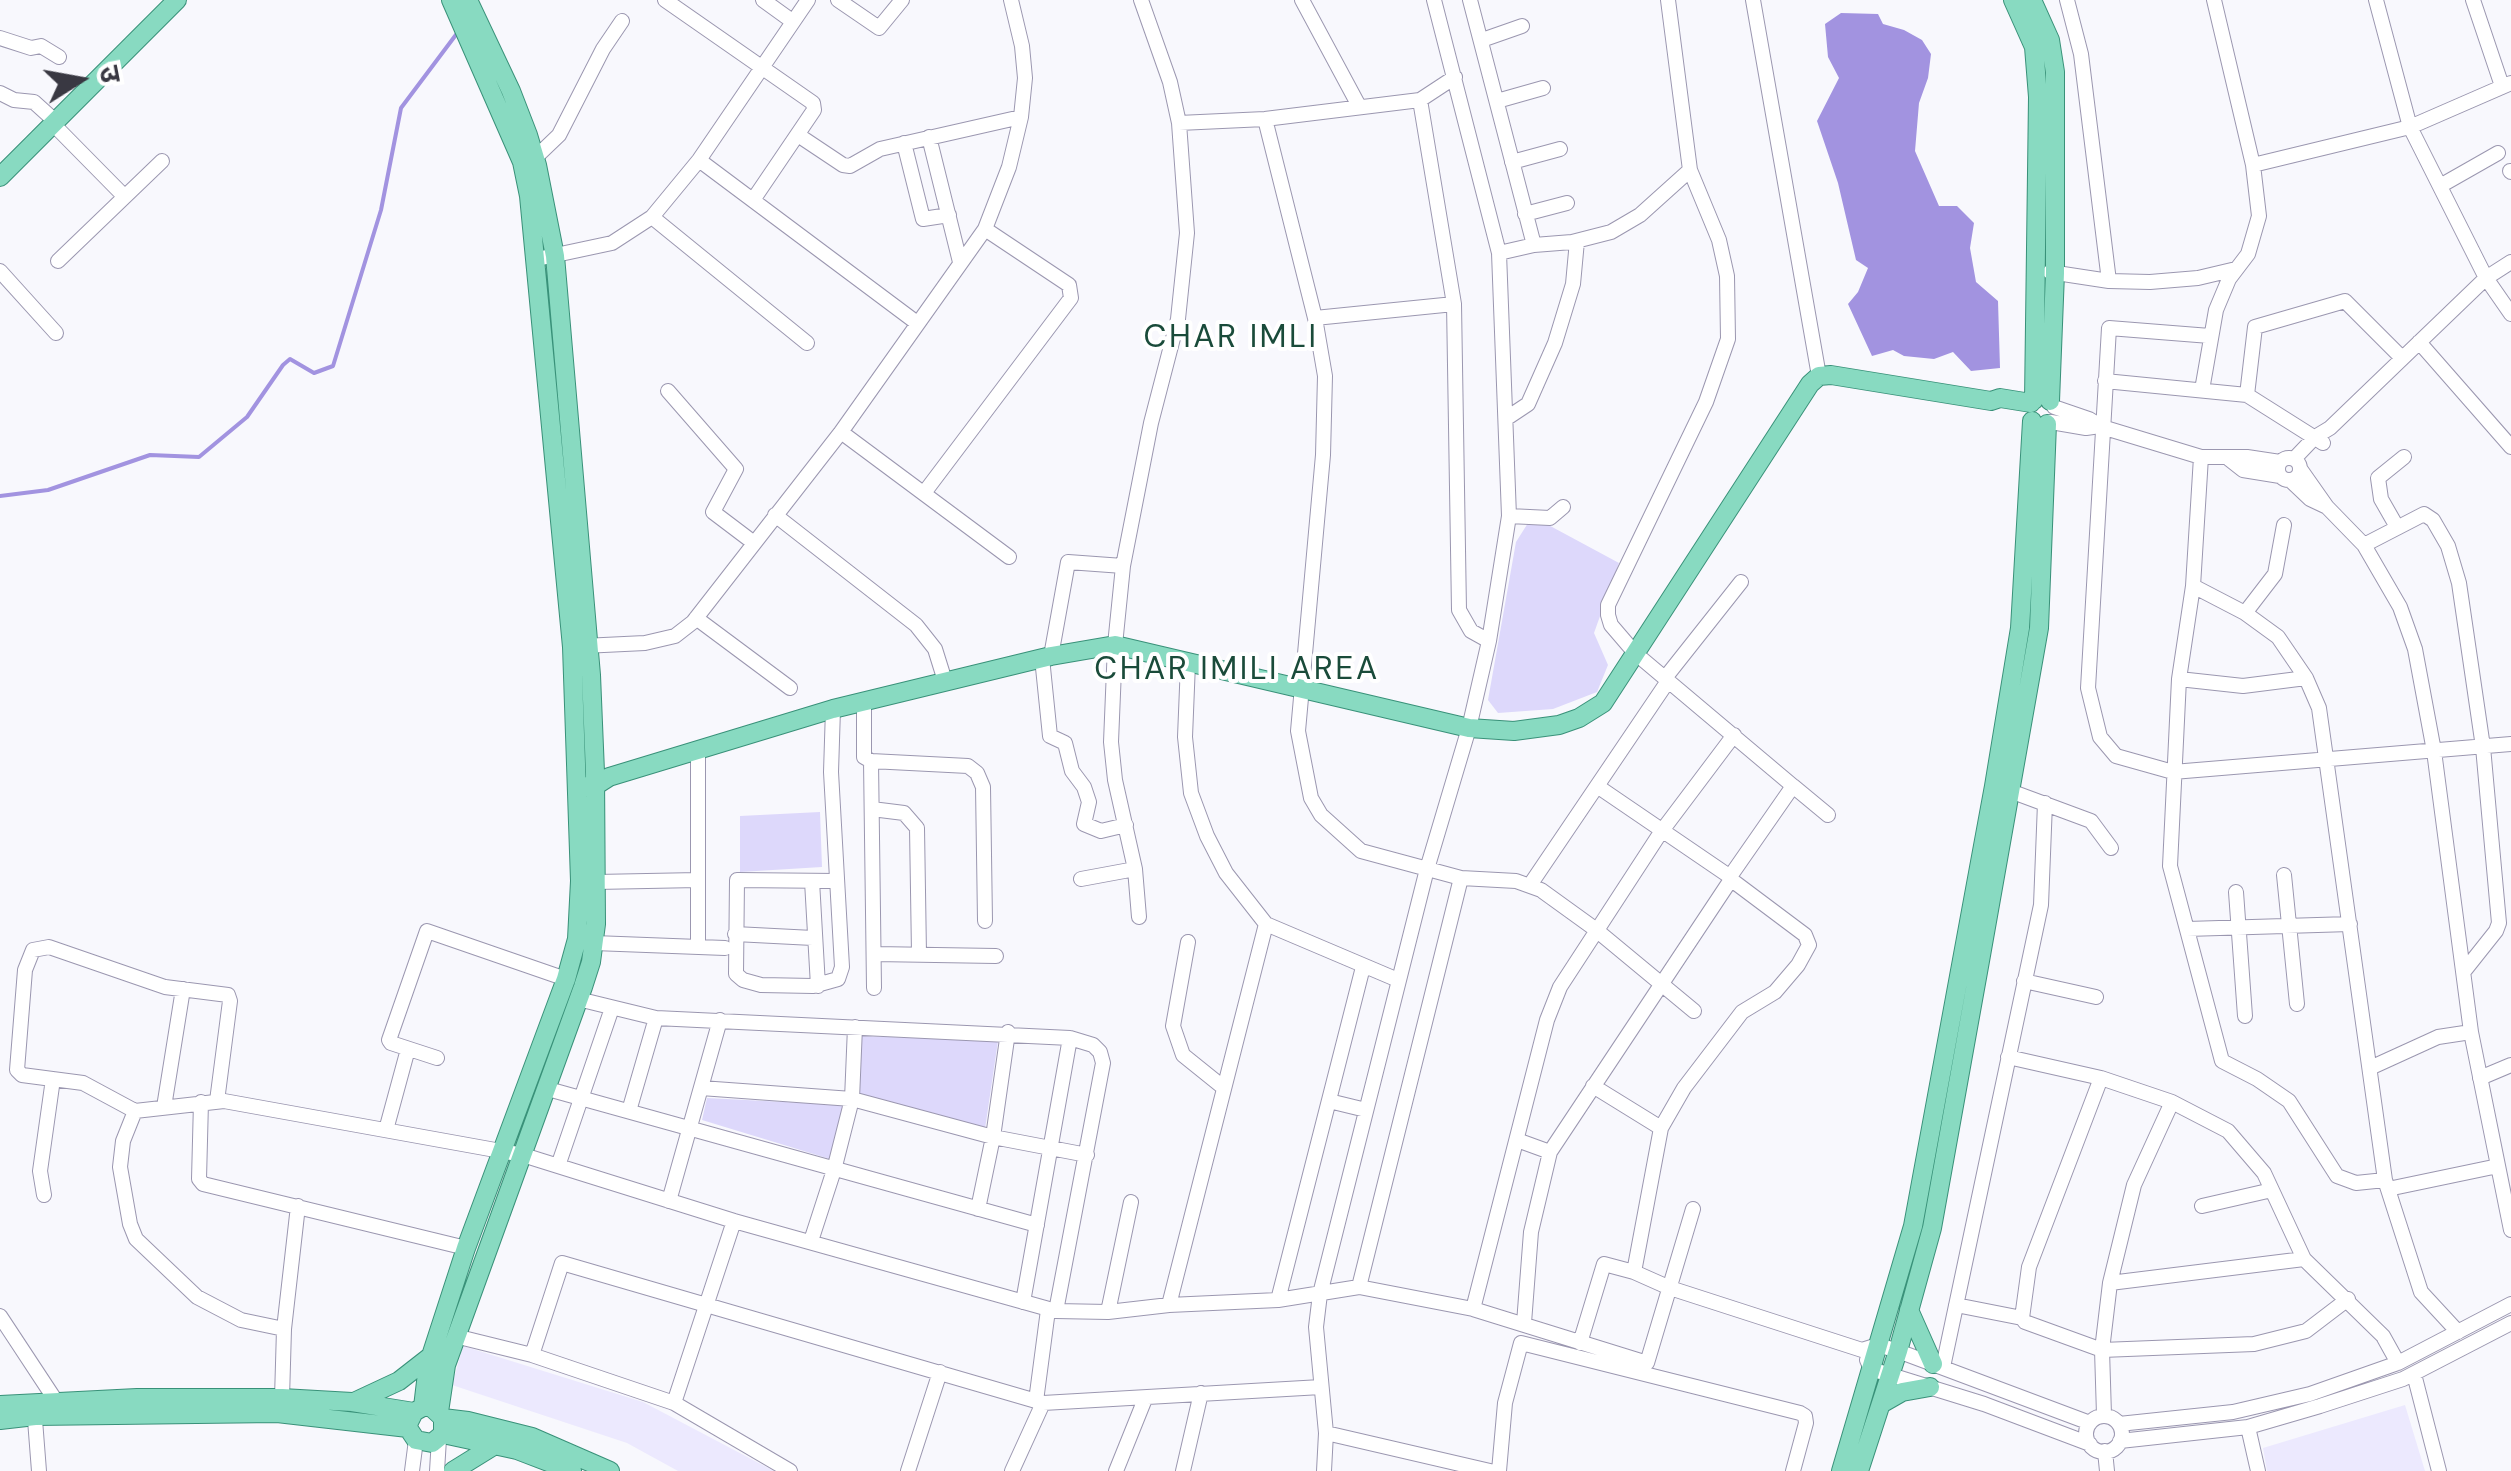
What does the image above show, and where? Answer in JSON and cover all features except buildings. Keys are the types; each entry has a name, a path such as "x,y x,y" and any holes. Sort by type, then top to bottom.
{"main road":[{"path":"2014,0 2034,47 2045,272"},
{"path":"1841,1471 1880,1372 1898,1351 1909,1310 1912,1265 2002,788 2041,412 2054,60 2050,40 2032,0"},
{"path":"0,177 174,1"},
{"path":"458,3 487,60 522,162 546,258"},
{"path":"428,1424 456,1336 548,1089 594,944 596,882 591,779 535,158 511,91 487,60"},
{"path":"591,779 864,701 1047,657 1115,645 1470,728 1514,731 1559,725 1603,704 1810,384 1819,376 1991,401 2000,398 2041,412"},
{"path":"428,1424 431,1356 577,939 591,779"},
{"path":"1860,1471 1880,1404 1880,1372 1870,1348 1912,1265"},
{"path":"1909,1310 1938,1366"},
{"path":"354,1402 398,1381 431,1356"},
{"path":"1880,1404 1902,1392 1930,1387"},
{"path":"56,1408 282,1398 354,1402 517,1450 572,1471"},
{"path":"0,1405 277,1413 428,1424 468,1421 532,1437 610,1471"},
{"path":"0,1420 34,1408"},
{"path":"454,1471 495,1445"}],"street":[{"path":"665,0 813,103 814,110 753,200"},
{"path":"763,0 792,21"},
{"path":"546,258 612,243 652,217 699,160 808,0"},
{"path":"838,0 879,28 902,0"},
{"path":"580,646 646,643 675,636 696,618 841,432 985,229 1009,167 1021,117 1022,46 1011,0"},
{"path":"1139,917 1135,869 1111,742 1115,645 1122,566 1178,320 1187,233 1178,123 1170,82 1141,0"},
{"path":"1302,0 1359,106"},
{"path":"1324,1471 1326,1433 1316,1327 1320,1294 1427,869 1470,728 1510,516 1499,253 1434,0"},
{"path":"1470,0 1534,245"},
{"path":"1668,0 1690,170 1724,258 1728,339 1706,402 1608,605 1611,625 1635,654 1828,814"},
{"path":"1753,0 1819,376"},
{"path":"2067,0 2081,54 2108,281"},
{"path":"2202,390 2216,310 2248,254 2259,216 2253,165 2214,0"},
{"path":"2376,0 2410,126 2486,278 2511,314"},
{"path":"2253,165 2410,126 2506,84 2473,0"},
{"path":"535,158 559,135 603,49 622,21"},
{"path":"1482,40 1522,26"},
{"path":"0,38 31,48 41,46 59,57"},
{"path":"1178,123 1265,119 1420,100 1454,77"},
{"path":"1497,101 1543,88"},
{"path":"0,93 14,100 34,102 123,195"},
{"path":"1420,100 1454,304 1459,610 1471,631 1489,641"},
{"path":"798,135 850,166 904,143 1021,117"},
{"path":"1265,119 1315,318 1324,376 1325,418 1298,731 1311,798 1321,814 1361,850 1461,878 1530,885 1595,930 1694,1012"},
{"path":"929,137 960,262"},
{"path":"904,143 923,218 949,215"},
{"path":"1512,162 1560,150"},
{"path":"2440,186 2498,153"},
{"path":"699,160 917,324"},
{"path":"58,262 162,161"},
{"path":"1499,253 1612,232 1640,215 1690,170"},
{"path":"1525,214 1568,204"},
{"path":"652,217 808,344"},
{"path":"924,494 1071,298 1069,284 985,229"},
{"path":"1507,418 1528,404 1556,343 1573,284 1577,241"},
{"path":"2041,412 2089,418 2101,427 2201,457 2229,459 2243,470 2291,469 2486,278 2511,262"},
{"path":"2045,272 2108,281 2198,278 2237,269"},
{"path":"0,270 56,333"},
{"path":"2247,395 2255,327 2345,300 2402,358"},
{"path":"1315,318 1454,304"},
{"path":"2210,336 2109,328 2088,688 2100,736 2116,756 2173,772 2511,744"},
{"path":"2419,342 2511,447"},
{"path":"2106,381 2247,395 2319,440"},
{"path":"668,391 736,470 713,512 754,543"},
{"path":"841,432 1009,557"},
{"path":"2201,457 2193,586 2179,679 2169,861 2224,1063 2289,1101 2337,1176 2356,1183 2386,1185 2498,1166"},
{"path":"2397,527 2382,499 2378,478 2404,457"},
{"path":"2291,469 2364,545 2400,607 2415,649 2434,752 2472,1032 2511,1230"},
{"path":"1510,516 1550,518 1563,507"},
{"path":"2364,545 2424,514 2433,520 2448,546 2460,583 2484,747 2499,923 2465,970"},
{"path":"776,515 916,625 935,649 945,681"},
{"path":"2245,613 2275,574 2284,524"},
{"path":"1122,566 1068,562 1047,657 1050,736 1065,743 1070,768 1084,786 1089,802 1084,824 1100,831 1126,824"},
{"path":"1530,885 1667,679 1741,582"},
{"path":"2193,586 2245,613 2278,637 2306,678 2319,708 2386,1185 2422,1292 2458,1332"},
{"path":"696,618 790,688"},
{"path":"1188,663 1184,737 1192,793 1206,836 1226,873 1266,924 1398,980"},
{"path":"2179,679 2242,686 2306,678"},
{"path":"864,701 864,757 871,761 968,766 977,773 984,787 986,921"},
{"path":"833,709 832,772 842,967 838,979 818,986 761,984 736,974 737,880 836,881"},
{"path":"1473,1309 1546,1020 1560,987 1661,832 1734,735"},
{"path":"698,751 698,946"},
{"path":"871,761 874,988"},
{"path":"1597,786 1805,934 1808,950 1775,992 1742,1012 1684,1088 1661,1128 1634,1272"},
{"path":"1524,1323 1531,1232 1550,1152 1793,786"},
{"path":"2002,788 2091,820 2111,848"},
{"path":"1938,1366 1956,1305 2040,905 2046,803"},
{"path":"872,810 904,813 916,828 919,954"},
{"path":"1081,879 1135,869"},
{"path":"2284,875 2297,1004"},
{"path":"1359,1287 1461,878"},
{"path":"596,882 698,880"},
{"path":"812,881 818,986"},
{"path":"2236,892 2245,1016"},
{"path":"1169,1305 1266,924"},
{"path":"2187,930 2350,924"},
{"path":"437,1058 392,1044 390,1037 427,932 566,979"},
{"path":"735,934 814,938"},
{"path":"1188,942 1173,1026 1183,1056 1224,1088"},
{"path":"594,944 726,948"},
{"path":"466,1248 200,1182 209,1102 230,998 166,987 49,947 32,950 25,970 18,1070 22,1075 82,1083 135,1111 209,1102 523,1155 734,1220 1052,1310 1108,1312 1278,1300 1359,1287 1473,1309 1647,1363 1693,1208"},
{"path":"874,954 996,956"},
{"path":"1278,1300 1363,967"},
{"path":"2024,981 2096,997"},
{"path":"164,1107 183,989"},
{"path":"578,999 656,1018 1008,1032 1070,1038 1093,1045 1100,1052 1103,1064 1052,1310 1040,1402 1012,1471"},
{"path":"558,1166 612,1008"},
{"path":"629,1111 656,1018"},
{"path":"669,1200 720,1020"},
{"path":"811,1241 852,1099 855,1028"},
{"path":"978,1209 1008,1032"},
{"path":"2370,1068 2438,1037 2472,1032"},
{"path":"1023,1302 1070,1038"},
{"path":"386,1130 408,1049"},
{"path":"2008,1057 2102,1078 2172,1102 2228,1131 2264,1172 2304,1259 2383,1336 2398,1363"},
{"path":"2480,1078 2511,1065"},
{"path":"2022,1318 2029,1267 2102,1078"},
{"path":"44,1196 40,1171 53,1079"},
{"path":"1593,1086 1661,1128"},
{"path":"701,1088 852,1099 993,1137 1087,1154"},
{"path":"548,1089 1037,1225"},
{"path":"1329,1100 1366,1110"},
{"path":"2104,1415 2102,1350 2110,1283 2134,1185 2172,1102"},
{"path":"135,1111 122,1141 120,1166 136,1239 197,1297 241,1320 284,1329"},
{"path":"1517,1140 1550,1152"},
{"path":"2202,1206 2272,1190"},
{"path":"1108,1312 1132,1202"},
{"path":"282,1398 284,1329 298,1206"},
{"path":"674,1403 734,1220"},
{"path":"2110,1283 2304,1259"},
{"path":"532,1355 562,1263 1040,1402 1322,1387"},
{"path":"1580,1343 1604,1264 1670,1288 1870,1348 1898,1351 2090,1423"},
{"path":"1956,1305 2022,1318 2030,1327 2102,1350 2254,1344 2306,1331 2348,1299"},
{"path":"2104,1415 2120,1424 2233,1412 2310,1394 2398,1363 2511,1304"},
{"path":"0,1316 56,1408"},
{"path":"2105,1452 2120,1441 2248,1427 2414,1374 2511,1324"},
{"path":"456,1336 532,1355 674,1403 790,1471"},
{"path":"1499,1471 1505,1403 1521,1343 1800,1413 1806,1423 1794,1471"},
{"path":"908,1471 940,1372"},
{"path":"1880,1372 2105,1452"},
{"path":"2414,1374 2439,1471"},
{"path":"1183,1471 1202,1393"},
{"path":"1116,1471 1145,1399"},
{"path":"34,1408 38,1471"},
{"path":"2090,1444 2086,1434 2090,1423 2104,1415"},
{"path":"412,1471 428,1424"},
{"path":"428,1424 437,1471"},
{"path":"2120,1424 2120,1441"},
{"path":"2248,1427 2258,1471"},
{"path":"1326,1433 1490,1471"},
{"path":"2105,1452 2107,1471"}],"shaded area":[{"path":"1841,13 1878,14 1883,24 1922,40 1931,54 1919,103 1915,151 1939,206 1957,206 1974,223 1970,248 1976,282 1998,301 2000,368 1971,371 1953,352 1934,359 1904,356 1893,350 1872,356 1848,304 1868,268 1856,260 1838,183 1817,121 1839,78 1828,57 1825,24"},
{"path":"1541,521 1619,563 1594,633 1608,665 1597,692 1553,709 1498,713 1488,700 1516,542 1528,523"},
{"path":"820,812 822,867 740,872 740,816"},
{"path":"862,1036 998,1041 985,1129 858,1093"},
{"path":"707,1098 843,1105 830,1159 702,1120"},
{"path":"463,1346 643,1402 774,1471 678,1471 627,1443 452,1385"},
{"path":"2405,1405 2425,1471 2267,1471 2263,1448"}],"waterway":[{"path":"0,496 48,490 150,455 199,457 247,417 290,359 314,373 333,366 381,210 401,108 458,32"}],"district":[{"name":"CHAR IMLI","path":"1231,339"},
{"name":"CHAR IMILI AREA","path":"1237,671"}]}
